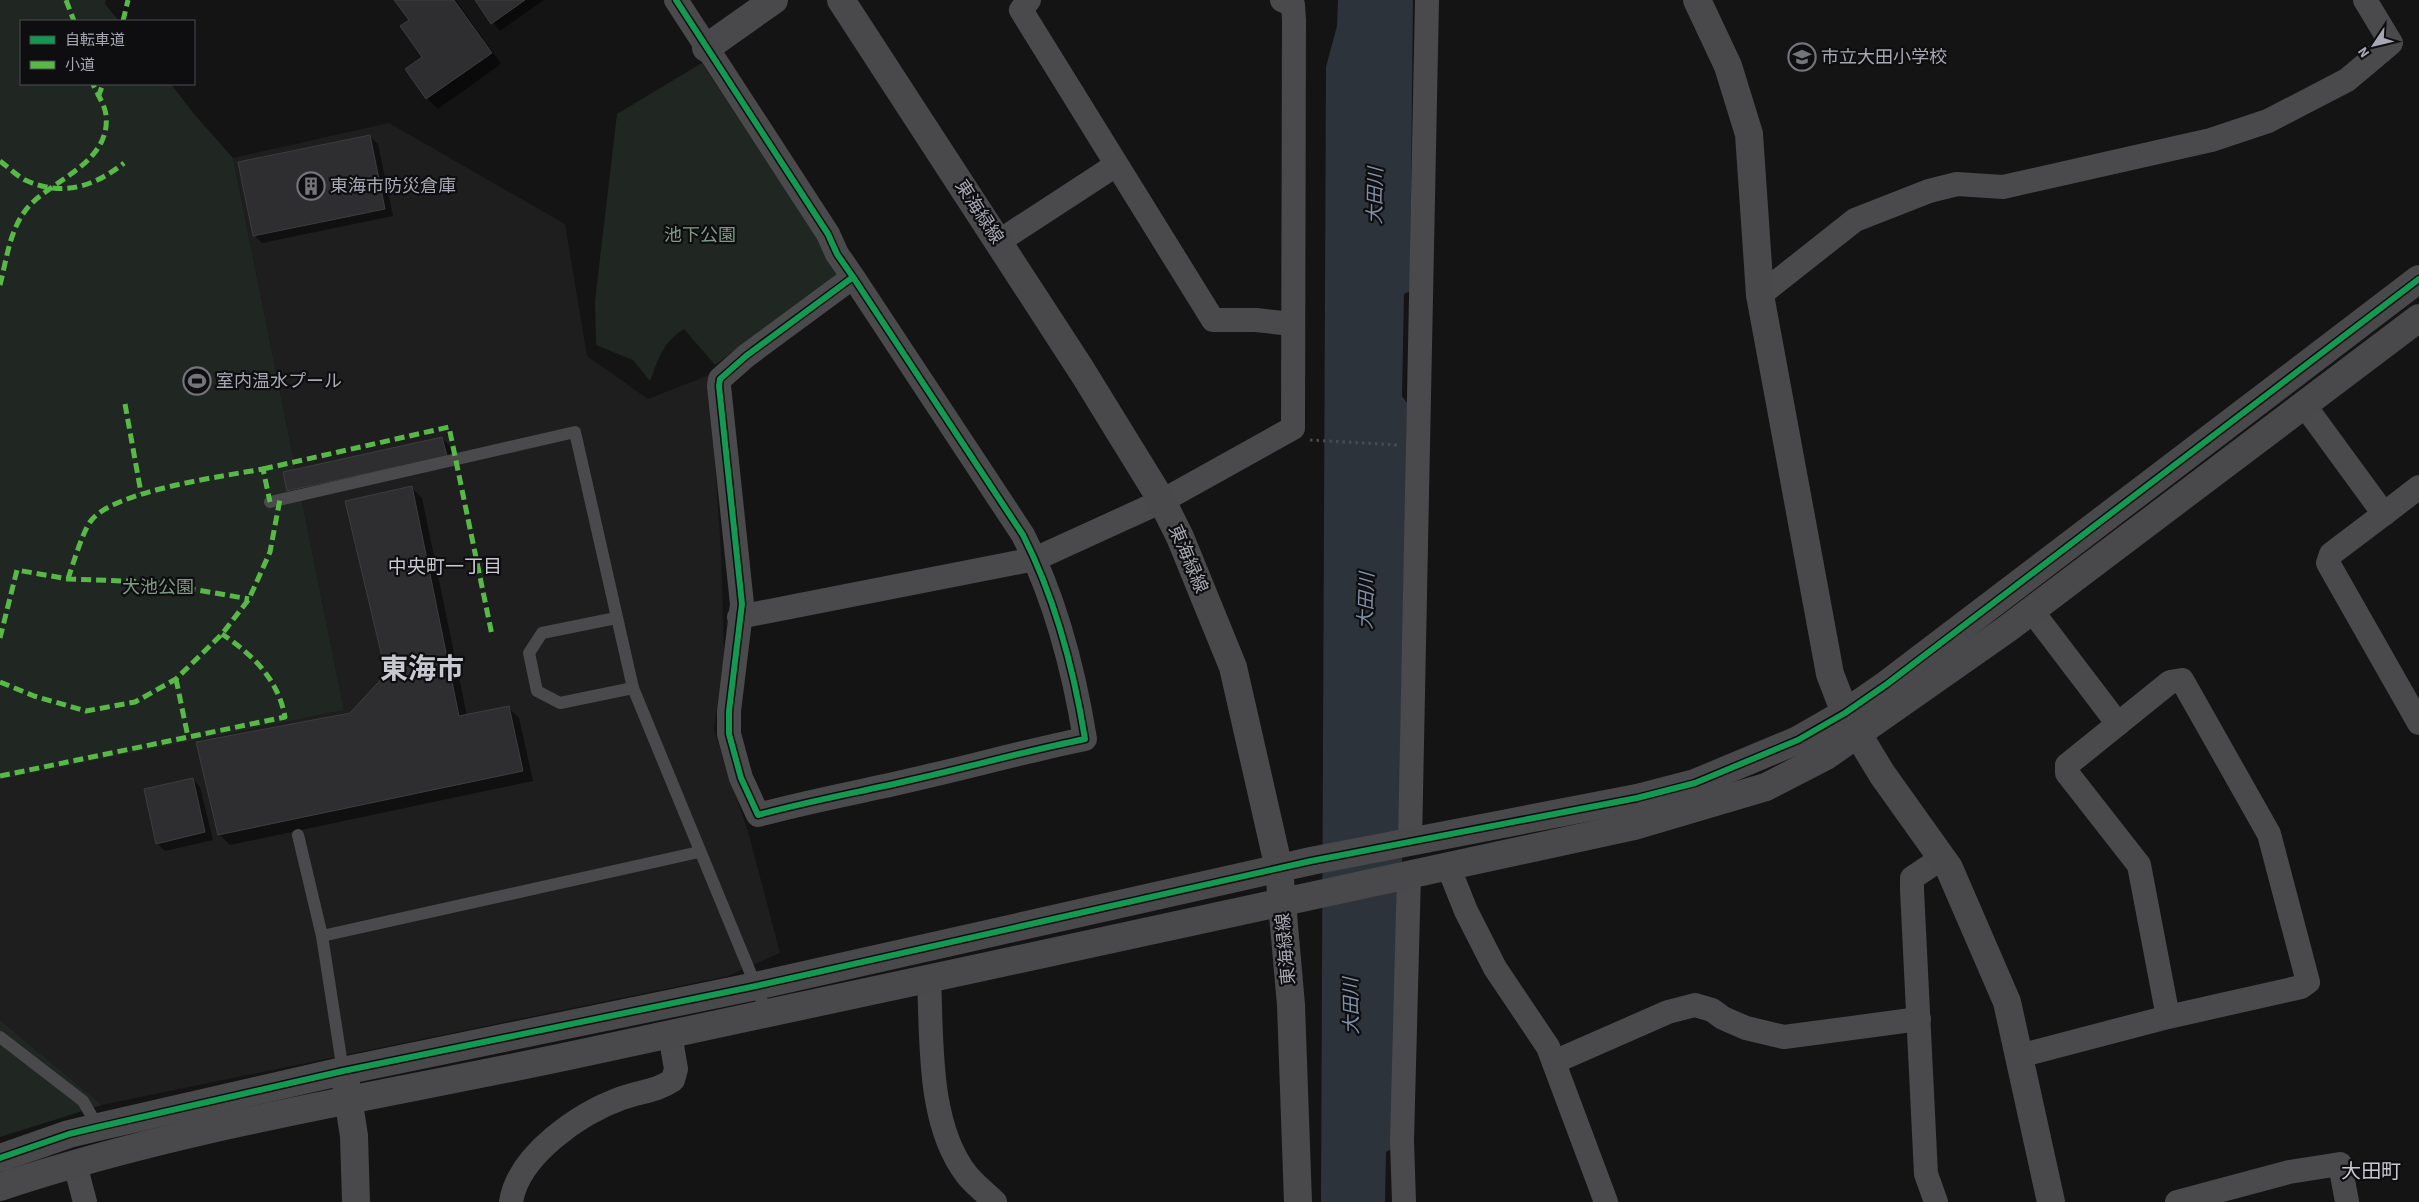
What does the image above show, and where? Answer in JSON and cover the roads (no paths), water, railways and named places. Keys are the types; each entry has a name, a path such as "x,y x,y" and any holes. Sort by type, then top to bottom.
{"street":[{"path":"676,0 828,234 837,254 853,277 1022,536 1035,559 1065,648 1085,739 758,814 741,778 729,734 729,711 742,604 732,522 719,386 720,379 746,356 853,277"},
{"path":"706,48 774,0"},
{"name":"東海緑線","path":"841,0 1082,372 1162,501 1180,537 1233,667 1278,868 1291,1005 1298,1202"},
{"path":"1028,0 1021,10 1213,320 1256,320 1292,324"},
{"path":"739,617 1035,559 1162,501 1293,428 1294,20 1293,5 1282,0"},
{"path":"1406,843 1427,0"},
{"path":"1696,0 1728,66 1749,134 1760,296 1830,674 1852,724 1882,774 1948,868 2007,1002 2051,1202"},
{"path":"1760,296 1855,220 1929,191 1957,184 2003,187 2211,140 2268,121 2347,80 2391,43 2365,0"},
{"path":"998,242 1116,165"},
{"path":"0,1187 75,1164 230,1126 670,1034 1634,826 1766,787 1826,756 1852,724 1903,672 2419,279"},
{"path":"0,1158 69,1134 343,1071 756,986 1312,860 1637,798 1695,783 1798,740 1852,724 2032,611 2419,318"},
{"path":"2305,406 2384,514"},
{"path":"2419,487 2331,554 2328,563 2419,723"},
{"path":"2032,611 2118,724"},
{"path":"2019,1056 2168,1017 2301,987 2308,982 2269,834 2182,680 2170,682 2067,765 2067,773 2139,865 2168,1017"},
{"path":"1936,1202 1926,1174 1912,878 1942,858"},
{"path":"1448,866 1466,911 1494,968 1548,1047 1606,1202"},
{"path":"1404,1202 1402,1141 1405,875"},
{"path":"930,978 935,1089 946,1135 967,1175 995,1202"},
{"path":"1554,1062 1668,1012 1695,1005 1712,1010 1723,1018 1746,1028 1784,1037 1919,1019"},
{"path":"511,1202 513,1190 520,1175 542,1147 598,1107 624,1097 660,1089 673,1080 676,1069 670,1034"},
{"path":"343,1071 350,1101 354,1136 356,1202"},
{"path":"75,1164 85,1202"},
{"path":"2177,1202 2214,1197 2289,1172 2340,1164 2347,1202"}],"lane":[{"path":"270,502 575,432 633,688 767,1013"},
{"path":"616,618 542,633 528,653 537,691 560,703 633,688"},
{"path":"298,835 322,936 343,1071"},
{"path":"322,936 699,852"},
{"path":"0,1037 83,1101 98,1127"}],"water":[{"name":"大田川","path":"1338,0 1413,0 1410,291 1404,294 1402,396 1407,403 1401,954 1395,1147 1386,1152 1385,1202 1321,1202 1326,67 1337,26"}],"place":[{"name":"市立大田小学校","path":"1802,57"},
{"name":"東海市防災倉庫","path":"311,186"},
{"name":"室内温水プール","path":"197,381"}],"district":[{"name":"中央町一丁目","path":"445,567"},
{"name":"東海市","path":"422,669"},
{"name":"大田町","path":"2371,1172"}],"park label":[{"name":"池下公園","path":"700,235"},
{"name":"大池公園","path":"158,587"}]}
